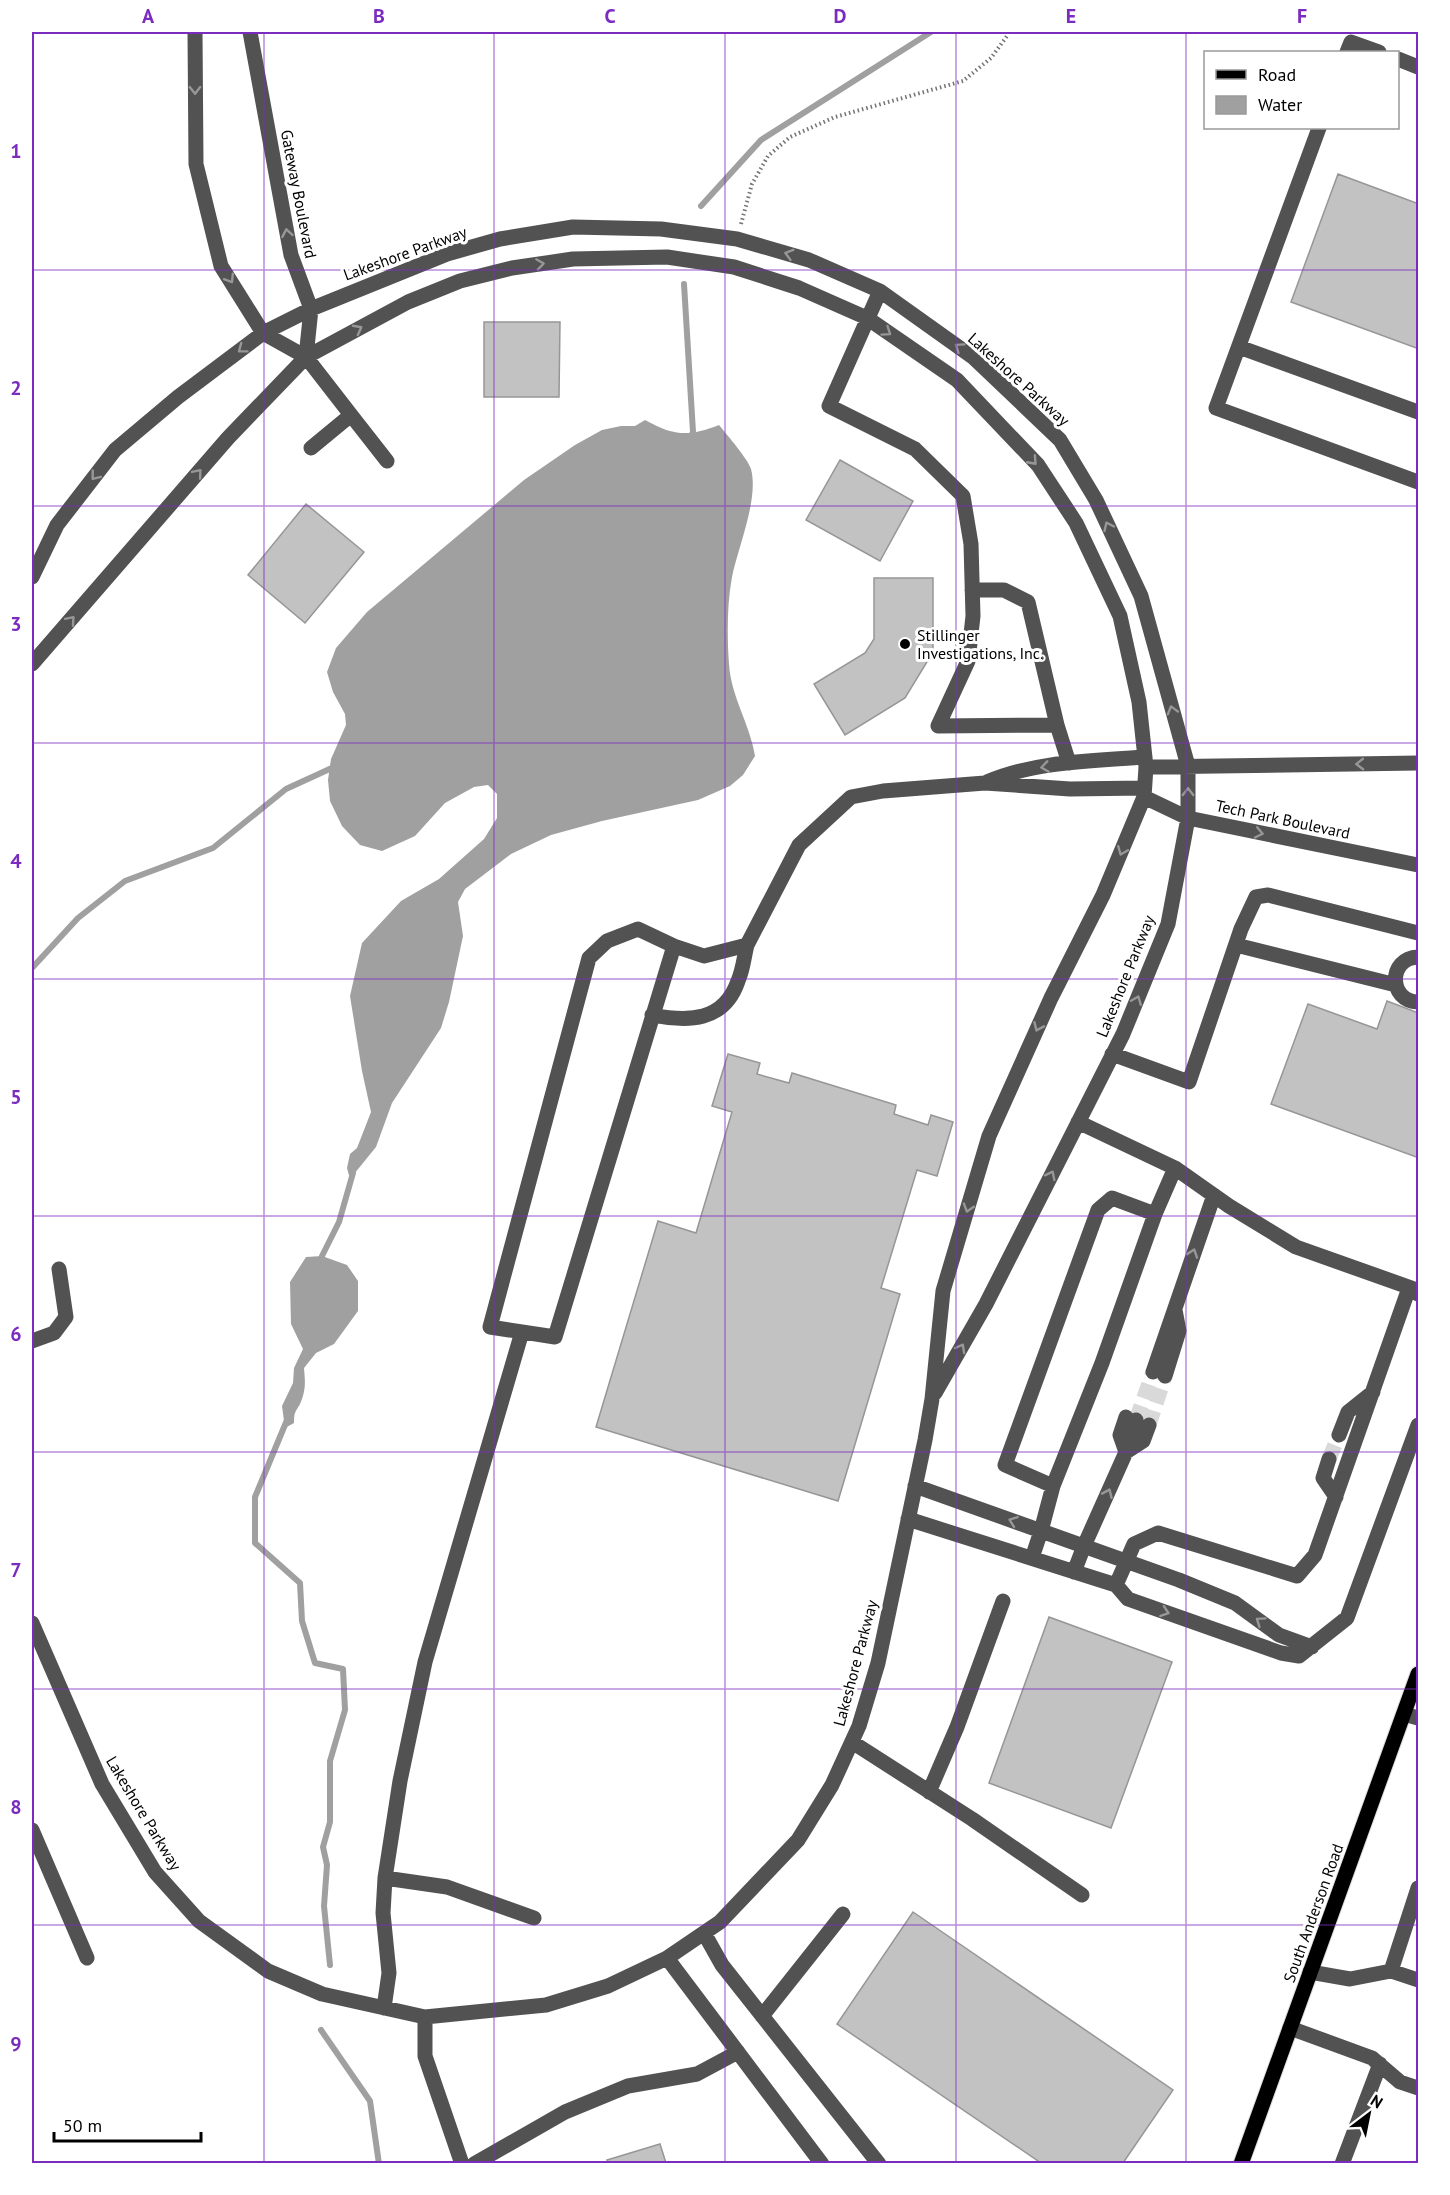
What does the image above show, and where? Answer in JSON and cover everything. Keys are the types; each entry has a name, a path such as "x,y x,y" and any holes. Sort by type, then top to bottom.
{"main road":[{"name":"South Anderson Road","path":"1241,2163 1310,1972 1411,1716 1419,1674"}],"street":[{"path":"195,32 196,164 221,266 263,333 306,357 387,460"},
{"name":"Gateway Boulevard","path":"250,32 291,255 311,309 306,357"},
{"path":"1347,51 1351,42 1376,51"},
{"path":"1399,59 1419,67"},
{"path":"1319,129 1216,408 1419,482"},
{"name":"Lakeshore Parkway","path":"32,577 57,525 115,450 178,397 263,333 311,309 447,254 500,239 573,227 661,229 737,239 809,260 880,291 974,358 1060,440 1096,500 1141,596 1188,766 1188,818 1168,924 1112,1054 986,1304 932,1399"},
{"name":"Lakeshore Parkway","path":"32,664 228,438 306,357 408,302 460,281 512,268 573,259 667,257 734,267 799,288 867,318 957,380 1038,465 1076,523 1120,616 1139,702 1145,762 1144,792 1103,895 1051,998 989,1136 943,1291 932,1399 878,1663 860,1726 832,1785 798,1840 720,1922 667,1958 608,1986 546,2004 425,2017 322,1994 268,1971 199,1921 155,1872 102,1784 32,1623"},
{"path":"880,291 829,406 915,449 963,496 971,544 973,616 968,661 938,726 1057,725"},
{"path":"1239,347 1419,412"},
{"path":"311,448 351,415"},
{"path":"972,590 1004,590 1028,602 1057,725 1069,764"},
{"path":"985,783 1011,772 1069,764 1145,762 1188,766 1419,763"},
{"path":"652,1015 677,1020 703,1018 725,1004 738,983 747,945 799,845 851,797 883,791 985,783 1144,792"},
{"name":"Tech Park Boulevard","path":"1144,792 1188,818 1419,866"},
{"path":"1112,1054 1189,1082 1241,929 1256,897 1268,895 1419,933"},
{"path":"674,946 555,1337 490,1327 589,958 607,941 638,929 674,946 704,956 747,945"},
{"path":"1236,945 1395,986 1403,997 1409,1001 1419,1002"},
{"path":"1395,986 1396,971 1401,964 1419,957"},
{"path":"1078,1122 1175,1168 1296,1247 1416,1290 1373,1392 1315,1555 1297,1576 1158,1533 1134,1544 1116,1585"},
{"path":"1032,1558 1053,1486 1102,1363 1155,1214 1175,1168"},
{"path":"1174,1309 1179,1331 1153,1372 1161,1322 1174,1309 1214,1195"},
{"path":"1053,1486 1005,1465 1098,1210 1112,1198 1155,1214"},
{"path":"32,1341 54,1333 66,1317 59,1269"},
{"path":"384,2008 389,1973 383,1913 385,1878 400,1781 425,1662 522,1332"},
{"path":"1339,1434 1348,1412 1373,1392"},
{"path":"1074,1572 1126,1452 1143,1441 1137,1421 1120,1436 1126,1452"},
{"path":"908,1519 1116,1585 1128,1599 1281,1653 1299,1656 1347,1618 1419,1425"},
{"path":"1329,1459 1323,1478 1336,1497"},
{"path":"915,1485 1127,1561 1235,1603 1279,1635 1312,1647"},
{"path":"929,1791 957,1727 1003,1601"},
{"path":"852,1742 929,1791 1082,1895"},
{"path":"32,1830 87,1958"},
{"path":"385,1878 447,1887 534,1918"},
{"path":"1390,1971 1419,1888"},
{"path":"762,2016 843,1914"},
{"path":"704,1933 722,1965 879,2163"},
{"path":"667,1958 822,2163"},
{"path":"1310,1972 1350,1979 1390,1971 1419,1980"},
{"path":"425,2017 425,2056 462,2163"},
{"path":"1290,2028 1372,2058 1400,2082 1419,2088"},
{"path":"474,2163 565,2112 628,2086 698,2074 738,2052"},
{"path":"1342,2163 1380,2064"}],"path":[{"path":"737,239 752,184 768,156 790,137 835,117 963,81 991,58 1007,32"}],"water":[{"path":"645,420 664,429 681,433 698,432 719,425 742,453 751,469 752,494 747,523 732,577 728,631 730,676 755,756 743,775 730,786 698,800 602,821 551,835 511,854 465,889 458,902 463,936 441,1028 392,1103 376,1147 350,1179 347,1168 350,1154 357,1148 371,1112 350,996 362,943 401,901 439,879 484,839 497,818 497,794 488,785 474,787 445,803 415,836 382,851 360,845 342,826 330,801 328,780 331,759 346,725 345,714 333,692 327,672 336,648 367,612 524,480 575,445 602,430 635,426"},
{"path":"322,1256 347,1265 358,1281 358,1311 334,1344 316,1353 304,1368 305,1384 301,1403 295,1412 294,1423 285,1428 282,1406 293,1383 294,1368 303,1349 291,1324 290,1282 306,1257"}],"building":[{"path":"1338,174 1419,204 1419,349 1291,302"},
{"path":"484,322 560,322 559,397 484,397"},
{"path":"840,460 913,501 880,561 806,520"},
{"path":"306,504 364,552 305,623 248,575"},
{"path":"874,578 933,578 933,652 905,698 845,735 814,684 865,653 874,639"},
{"path":"1387,1001 1416,1012 1419,1016 1419,1158 1271,1104 1308,1004 1377,1029"},
{"path":"728,1054 760,1063 757,1074 789,1083 792,1073 896,1105 894,1114 928,1125 931,1115 953,1122 937,1176 917,1170 881,1288 900,1294 838,1501 596,1427 658,1221 696,1233 732,1112 712,1106"},
{"path":"1049,1617 1172,1662 1111,1828 989,1783"},
{"path":"913,1912 1173,2090 1123,2163 1041,2163 837,2024"},
{"path":"660,2144 666,2163 608,2163 607,2160"}],"waterway":[{"path":"701,206 761,140 931,32"},
{"path":"684,284 693,432 690,439"},
{"path":"32,968 78,918 125,881 213,848 286,789 334,767"},
{"path":"322,1261 322,1256 339,1222 353,1173"},
{"path":"287,1420 255,1497 255,1543 300,1583 302,1621 315,1663 343,1669 345,1710 330,1761 330,1822 323,1847 327,1865 324,1906 330,1965"},
{"path":"321,2030 370,2101 379,2164"}],"tunnel":[{"path":"1136,1420 1153,1372"},
{"path":"1149,1425 1165,1376"},
{"path":"1329,1459 1339,1435"}],"place":[{"name":"Stillinger Investigations, Inc.","path":"905,644"}]}
